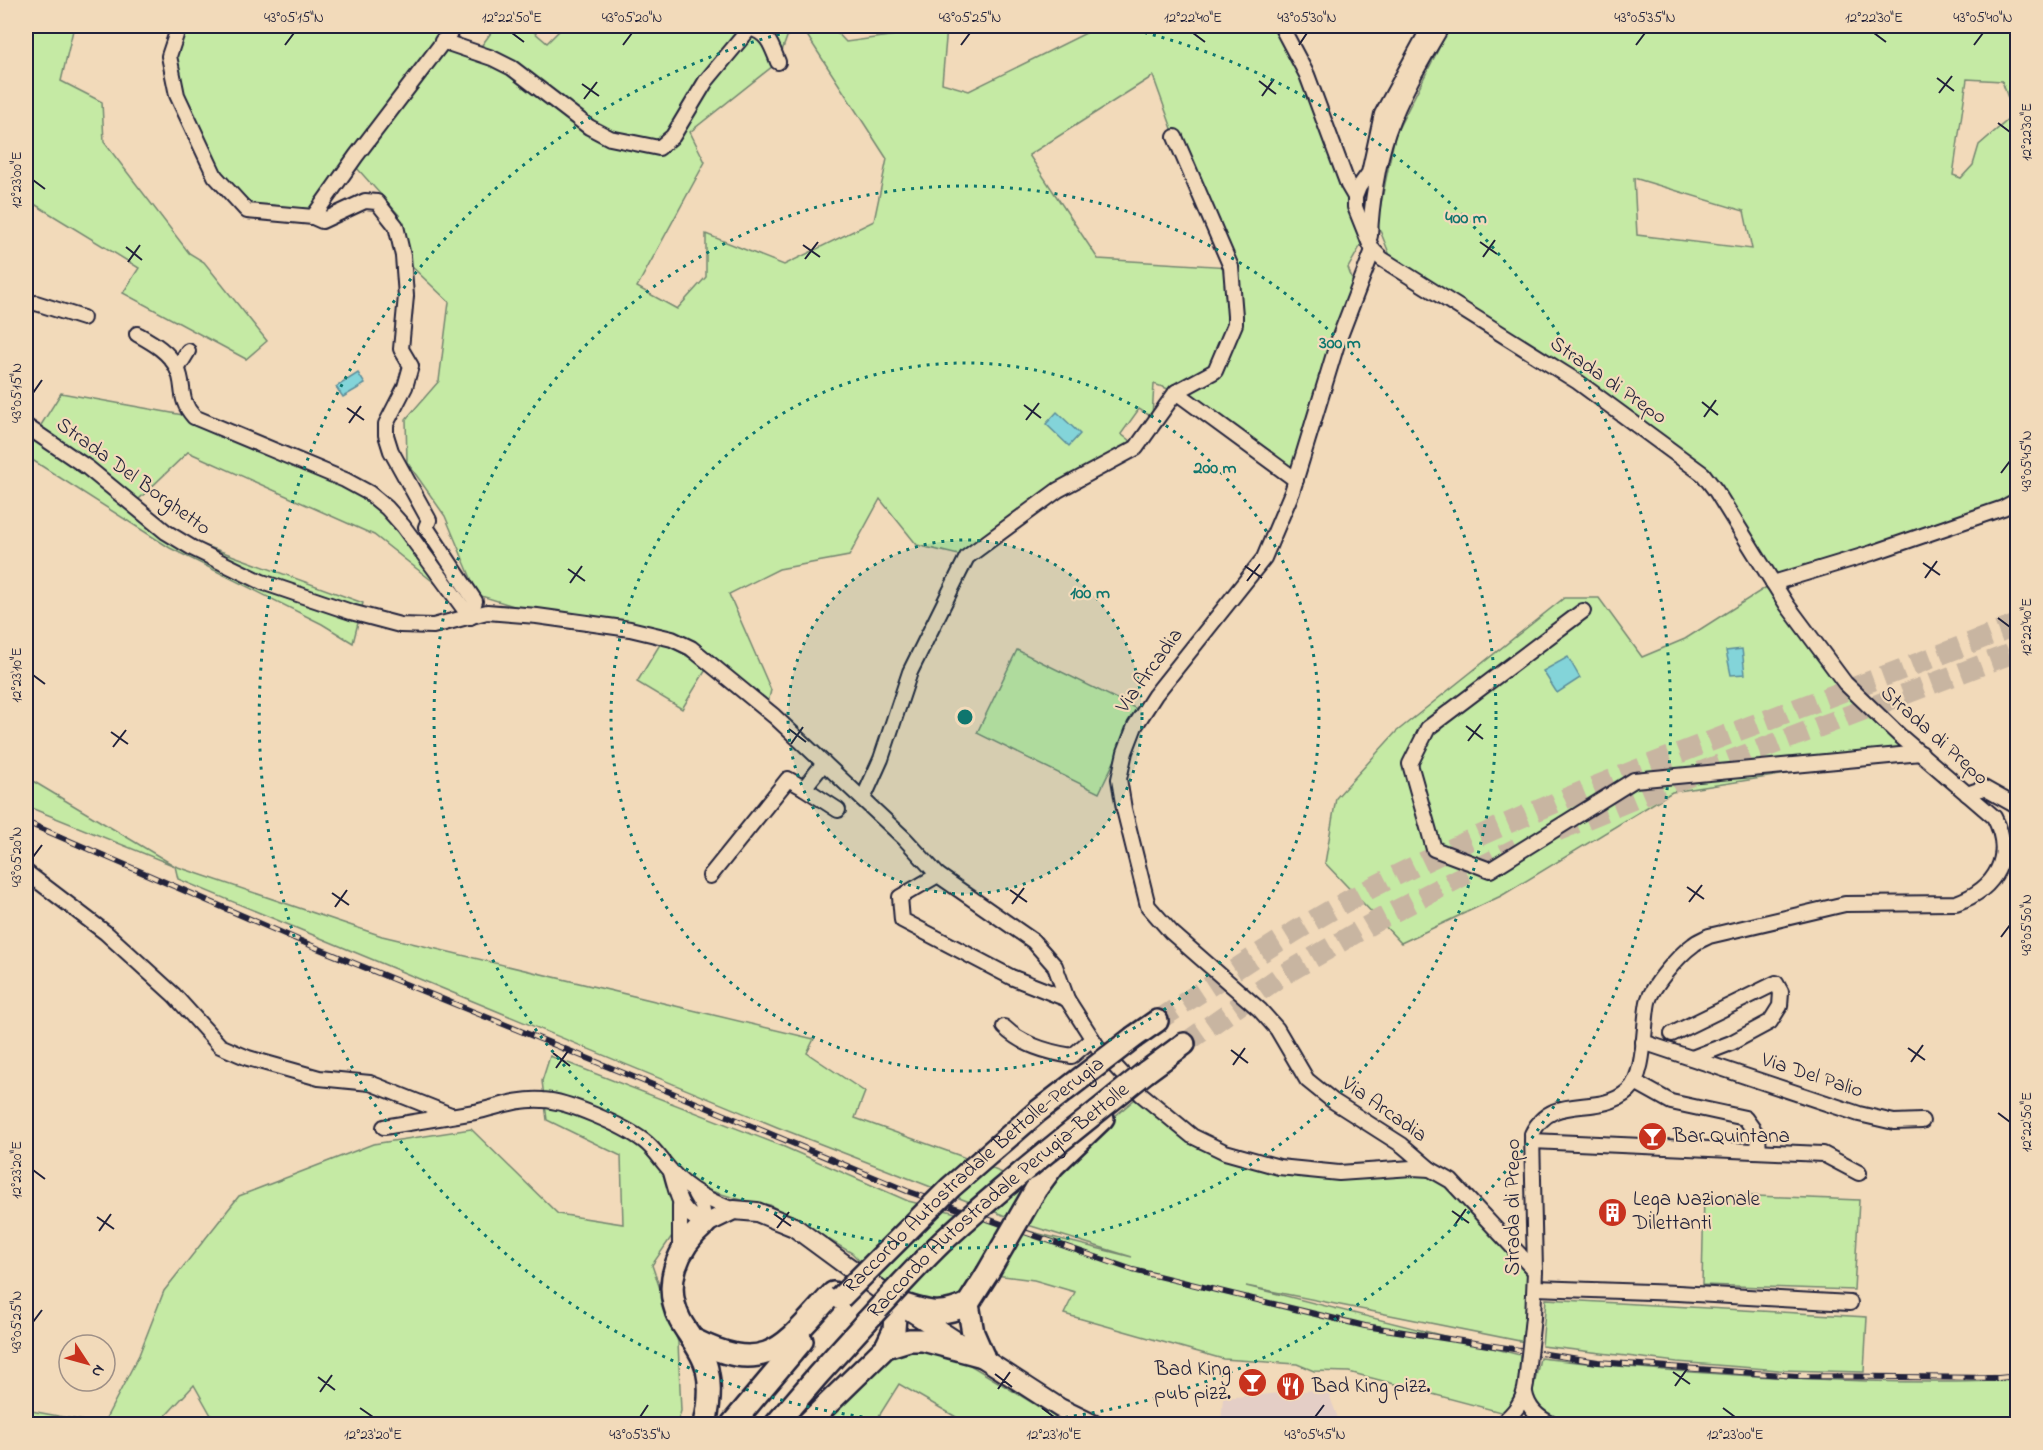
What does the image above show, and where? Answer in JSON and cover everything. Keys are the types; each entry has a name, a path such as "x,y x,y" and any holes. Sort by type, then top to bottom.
{"highway":[{"name":"Raccordo Autostradale Bettolle-Perugia","path":"732,1425 836,1295 1037,1112 1157,1021"},
{"name":"Raccordo Autostradale Perugia-Bettolle","path":"776,1425 866,1322 940,1244 1027,1167 1185,1044"},
{"path":"807,1425 886,1347 894,1330 897,1302 932,1314 956,1310 968,1304 1036,1189 1053,1166 1116,1107 1153,1067"},
{"path":"705,1224 693,1234 680,1253 674,1268 672,1289 674,1305 680,1321 707,1367 708,1411 705,1425"},
{"path":"692,1339 725,1353 758,1356 778,1349 836,1295"},
{"path":"968,1304 973,1333 983,1356"},
{"path":"886,1347 909,1340 923,1340 983,1356"}],"main road":[{"path":"705,1224 734,1210 757,1212 794,1227 897,1302 1060,1407 1093,1425"}],"street":[{"path":"179,26 169,56 177,95 215,176 247,211 313,217 322,221 365,201 377,202 396,226 403,256 406,296 401,349 411,366 405,387 386,424 386,435 392,451 429,520 426,527 475,601 470,617"},
{"path":"313,217 356,156 455,26"},
{"path":"1281,26 1307,75 1348,185 1355,197"},
{"path":"1371,246 1355,207 1355,197 1369,173 1382,114 1430,26"},
{"name":"Via Arcadia","path":"1430,1169 1402,1145 1333,1101 1307,1080 1276,1029 1260,1010 1171,932 1148,906 1124,809 1119,779 1125,752 1135,726 1155,695 1264,558 1296,480 1337,344 1371,246 1370,216 1387,133 1400,103 1442,26"},
{"path":"442,42 492,58 512,68 589,127 610,138 659,148 673,136 706,81 750,28 760,31 770,41 778,62"},
{"path":"863,799 884,753 910,672 967,557 1058,490 1136,448 1176,392 1215,371 1235,324 1231,267 1175,137"},
{"path":"1355,197 1374,193"},
{"name":"Strada di Prepo","path":"1371,246 1382,259 1578,382 1702,474 1716,491 1773,583 1845,683 1994,817 2002,832 2004,848 1999,868 1985,886 1970,898 1956,903 1845,904 1709,936 1693,945 1670,968 1648,1000 1640,1070 1629,1090 1602,1104 1559,1109 1547,1114 1538,1122 1532,1134 1535,1271 1533,1317 1525,1388 1516,1410 1500,1425"},
{"path":"26,305 36,303 83,318"},
{"path":"137,334 163,349 177,369 185,407 194,417 345,480 369,493 387,508 403,526 470,617"},
{"path":"177,369 188,351"},
{"path":"1176,392 1296,480"},
{"name":"Strada Del Borghetto","path":"26,426 87,468 166,532 194,549 262,582 351,612 400,625 433,626 487,612 537,616 630,629 672,639 691,648 774,716 905,839 938,875 1033,941 1054,966 1067,999 1099,1049 1141,1094 1192,1136 1225,1152 1279,1167 1339,1173 1430,1169"},
{"path":"1773,583 1872,553 2003,508 2018,500"},
{"path":"1583,611 1428,728 1410,764 1434,849 1490,870 1634,780 1921,753"},
{"path":"804,788 824,763"},
{"path":"710,876 788,779 838,810"},
{"path":"1967,794 1984,788 2018,807"},
{"path":"26,872 106,933 174,995 220,1046 248,1058 319,1078 370,1083 452,1114"},
{"path":"938,875 900,897 902,920 1011,976 1067,999"},
{"name":"Via Del Palio","path":"1672,1034 1776,983 1781,992 1780,1006 1770,1022 1731,1043 1692,1058"},
{"path":"1004,1027 1011,1034 1045,1052 1072,1056 1092,1039"},
{"name":"Via Del Palio","path":"1642,1042 1859,1114 1894,1122 1922,1120"},
{"path":"1635,1082 1671,1102 1745,1118 1758,1136 1759,1151"},
{"path":"384,1128 452,1114 474,1112 522,1100 561,1103 626,1129 645,1142 662,1158 671,1172 695,1194 702,1206 705,1224"},
{"path":"1532,1141 1823,1154 1859,1173"},
{"path":"1430,1169 1451,1181 1535,1271"},
{"path":"671,1172 680,1205 680,1253"},
{"path":"695,1194 734,1210"},
{"path":"680,1205 688,1214 705,1224"},
{"path":"1534,1288 1678,1293 1850,1303"},
{"path":"1525,1388 1530,1407 1535,1414 1552,1425"}],"shaded area":[{"path":"1327,1389 1340,1424 1221,1424 1223,1398"}],"green space":[{"path":"26,26 74,26 61,81 102,102 104,142 189,253 204,262 267,341 246,359 123,293 139,268 26,199"},
{"path":"186,26 448,26 311,217 252,204 214,166 170,62"},
{"path":"496,26 527,26 547,43 564,26 791,26 778,62 690,132 705,162 637,287 677,309 706,277 706,234 784,265 874,221 887,159 801,26 831,26 846,42 947,28 942,83 969,91 1100,26 1272,26 1301,78 1349,200 1361,245 1348,268 1357,293 1296,480 1177,392 1154,384 1152,417 1139,409 1121,434 1134,444 967,557 917,545 880,499 849,556 779,569 729,594 771,690 768,703 695,641 642,625 517,607 478,595 445,516 407,462 406,419 439,381 449,302 408,263 399,215 356,167 444,50 482,45","holes":["1153,76 1175,137 1230,267 1098,259 1029,155"]},
{"path":"1448,26 2017,26 2017,108 2013,112 2002,81 1967,79 1953,175 1961,178 1973,165 1979,145 2017,112 2017,500 1773,583 1716,491 1578,382 1382,259 1389,253 1377,223 1395,135","holes":["1634,178 1744,211 1752,249 1637,235"]},
{"path":"61,393 194,417 369,493 460,603 374,535 188,452 137,501 190,540 363,603 353,643 322,624 170,548 26,456 26,449"},
{"path":"1773,583 1845,683 1921,753 1672,792 1501,896 1401,943 1325,863 1336,798 1396,732 1564,598 1599,598 1642,657 1685,639"},
{"path":"662,641 707,668 682,709 637,682"},
{"path":"1017,650 1139,710 1099,793 977,733"},
{"path":"26,777 175,866 26,806"},
{"path":"175,866 382,936 814,1039 807,1053 865,1092 855,1118 958,1155 1045,1190 1094,1134 1141,1094 1192,1136 1279,1167 1430,1169 1535,1271 1530,1343 1246,1286 1520,1355 1518,1389 1504,1413 1349,1372 1314,1371 1297,1364 1223,1359 1064,1314 1075,1292 1034,1280 979,1273 963,1298 938,1308 882,1284 852,1253 770,1205 742,1200 697,1187 681,1172 669,1182 677,1211 672,1236 652,1265 678,1342 681,1411 677,1424 216,1424 194,1385 158,1424 103,1424 139,1355 164,1291 239,1196 373,1144 471,1129 558,1214 623,1224 621,1156 547,1120 542,1081 550,1056 782,1146 908,1201 1132,1257 1031,1226 777,1127 178,879"},
{"path":"1704,1194 1859,1200 1854,1290 1702,1285"},
{"path":"1546,1299 1867,1317 1864,1372 1779,1370 1677,1362 1542,1346"},
{"path":"908,1344 952,1354 1065,1424 991,1424 985,1421 982,1424 963,1424 961,1423 963,1421 899,1384 874,1424 817,1424 869,1372"},
{"path":"1540,1358 1730,1375 1934,1382 2017,1380 2017,1417 2011,1424 1562,1424 1547,1419 1533,1404 1533,1390"},
{"path":"26,1410 100,1424 26,1424"}],"water":[{"path":"358,373 365,384 343,397 336,387"},
{"path":"1057,412 1080,434 1069,446 1046,424"},
{"path":"1742,649 1745,674 1731,675 1726,651"},
{"path":"1568,657 1580,678 1557,693 1543,671"}],"tunnel":[{"path":"1157,1021 1273,945 1332,910 1393,877 1469,841 1624,775 2018,624"},
{"path":"1557,831 1677,781 2018,651"},
{"path":"1184,1044 1278,978 1378,920 1517,848"}],"railway":[{"path":"26,822 317,948 907,1191 1133,1270 1365,1326 1598,1362 1797,1376 1999,1378 2018,1376"}],"place":[{"name":"Bar Quintana","path":"1652,1137"},
{"name":"Lega Nazionale Dilettanti","path":"1612,1212"},
{"name":"Bad King pub pizz.","path":"1252,1382"},
{"name":"Bad King pizz.","path":"1291,1387"}]}
